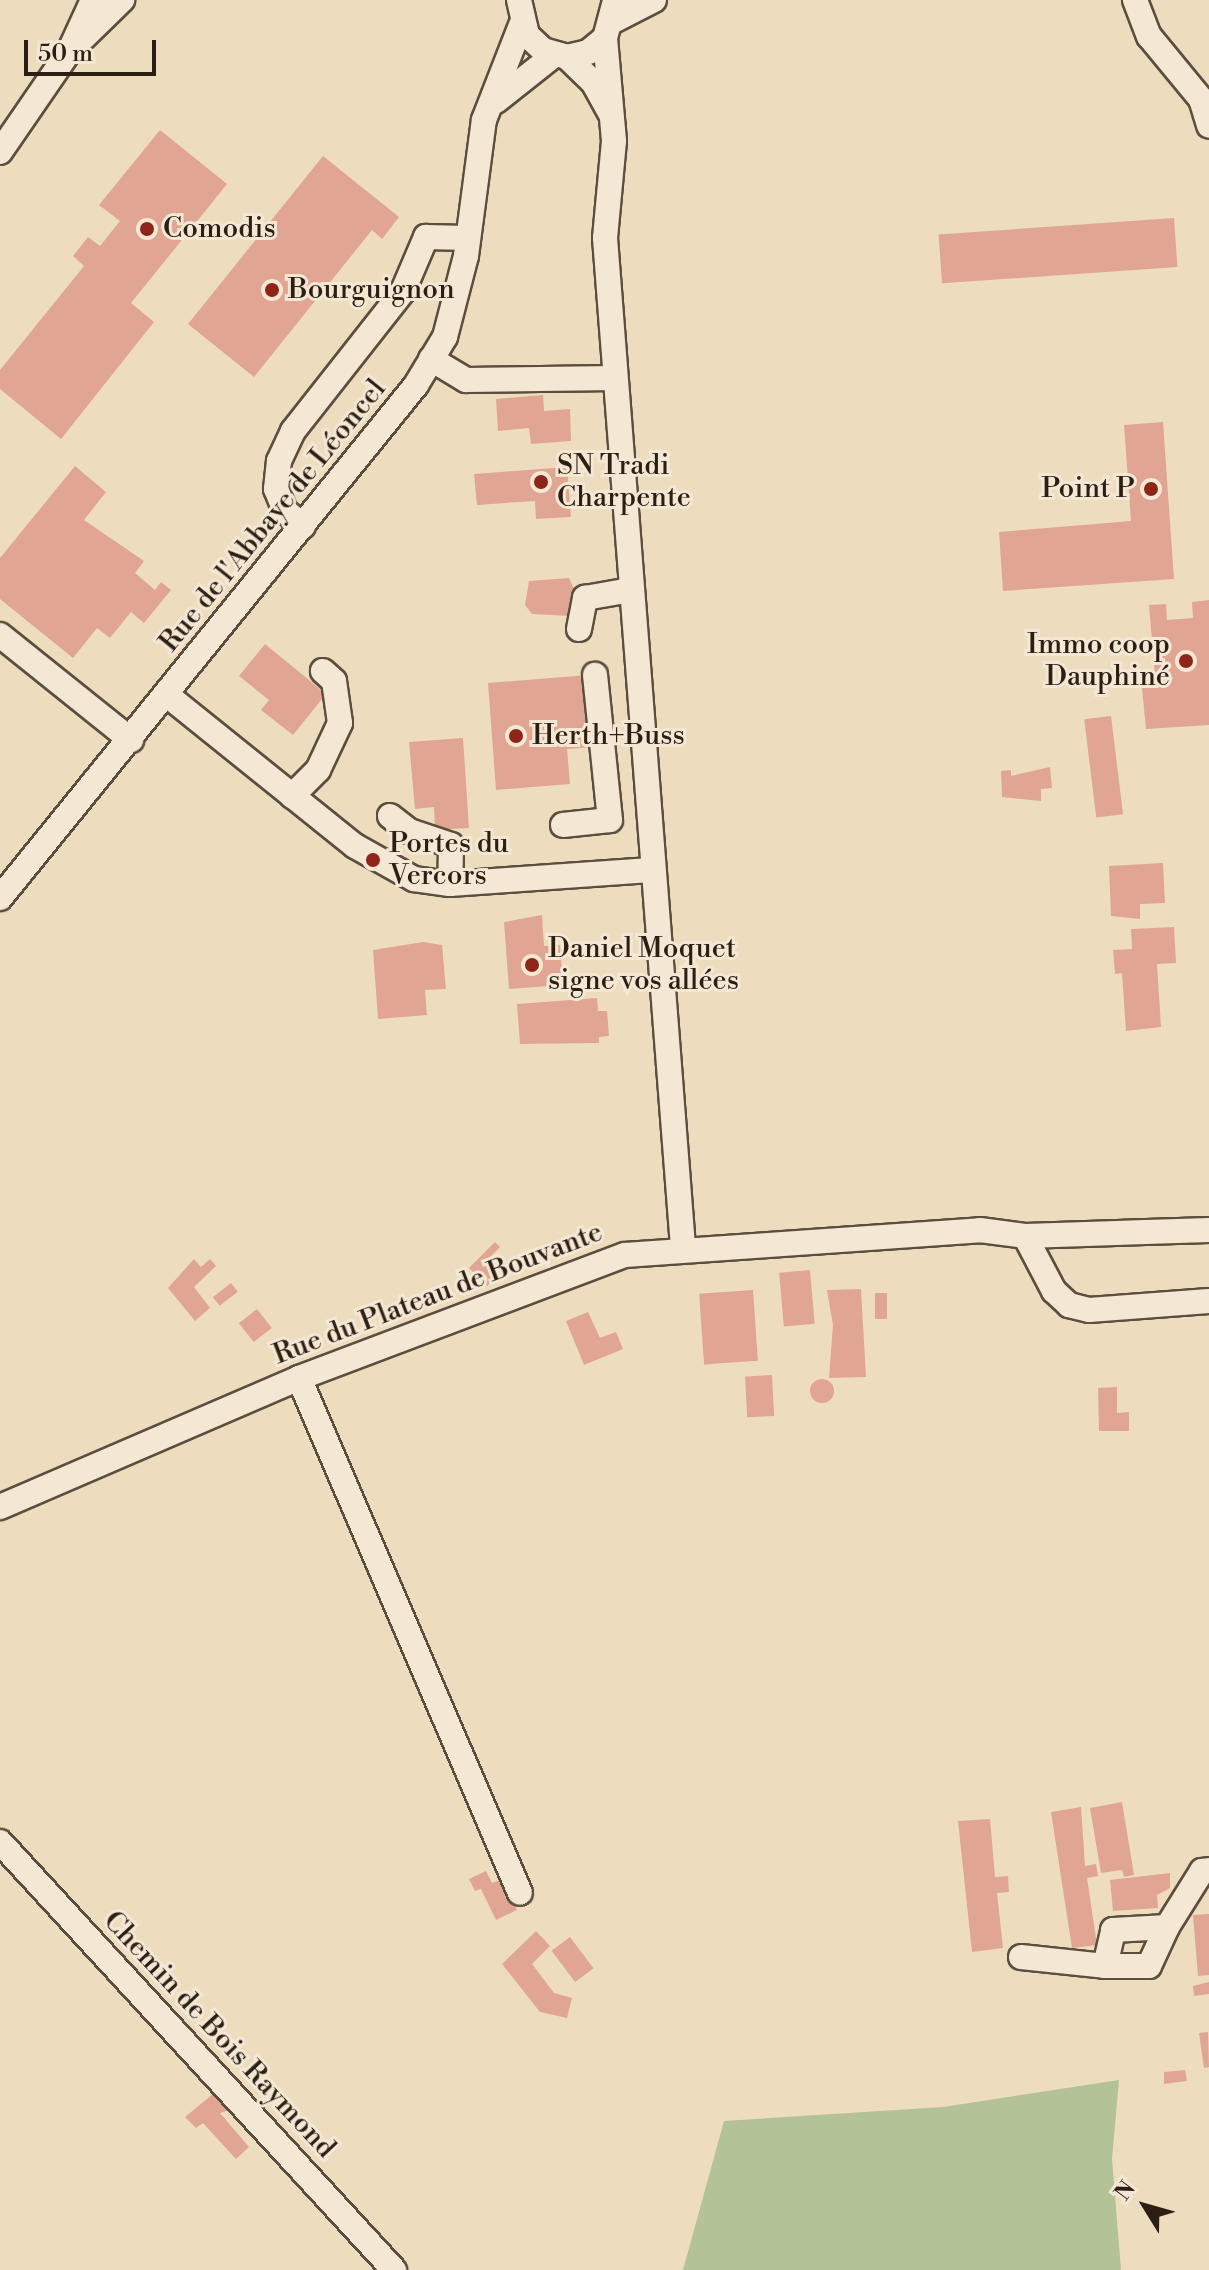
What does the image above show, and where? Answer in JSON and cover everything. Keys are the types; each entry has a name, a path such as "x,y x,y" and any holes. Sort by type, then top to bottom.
{"street":[{"path":"0,152 70,50 93,0"},
{"path":"70,50 122,0"},
{"path":"484,120 506,88 560,56 588,52 611,20 654,0"},
{"path":"1135,0 1149,36 1201,99 1209,126"},
{"path":"516,9 534,44 560,56 601,93 613,119"},
{"path":"484,120 516,9"},
{"path":"611,20 613,119 605,238 651,870 683,1248"},
{"name":"Rue de l'Abbaye de Léoncel","path":"0,898 303,526 445,337 468,238 484,120"},
{"path":"303,526 285,511 276,489 279,461 293,431 403,291 426,237 468,238"},
{"path":"431,359 466,380 615,378"},
{"path":"579,629 585,598 631,590"},
{"path":"0,635 131,740"},
{"path":"292,796 318,770 340,723 334,681 323,671"},
{"path":"563,825 610,820 595,675"},
{"path":"167,695 373,860 414,879 450,884 651,870"},
{"path":"600,722 641,716"},
{"path":"607,791 647,792"},
{"path":"390,816 409,831 451,845 450,884"},
{"name":"Rue du Plateau de Bouvante","path":"0,1507 299,1378 557,1275 625,1255 683,1248 980,1230 1025,1236 1209,1230"},
{"path":"1025,1236 1054,1291 1069,1305 1089,1310 1209,1301"},
{"path":"299,1378 520,1893"},
{"name":"Chemin de Bois Raymond","path":"0,1842 394,2270"},
{"path":"1021,1957 1105,1966 1149,1966 1167,1927 1202,1871 1209,1870"},
{"path":"1105,1966 1113,1930 1167,1927"}],"green space":[{"path":"1119,2080 1112,2159 1121,2270 683,2270 724,2121 943,2107"}],"building":[{"path":"160,130 227,184 131,303 154,322 61,439 0,389 0,370 84,266 73,256 88,237 100,246 120,221 99,205"},
{"path":"323,156 399,217 382,239 372,230 254,377 188,324"},
{"path":"1174,218 1177,267 942,283 939,234"},
{"path":"543,395 544,411 570,409 571,441 531,444 529,428 498,431 496,399"},
{"path":"1163,422 1174,579 1003,591 999,532 1131,521 1124,425"},
{"path":"75,466 106,492 84,520 144,561 135,573 155,590 161,582 171,590 144,623 131,612 110,638 97,628 73,658 0,599 0,558"},
{"path":"567,467 571,517 536,519 535,501 477,505 474,474"},
{"path":"569,578 575,591 570,616 532,614 525,605 529,581"},
{"path":"1209,600 1209,725 1146,729 1141,678 1155,676 1149,605 1166,604 1167,620 1193,618 1192,602"},
{"path":"265,644 326,694 293,735 261,710 269,700 239,676"},
{"path":"587,675 592,747 567,749 570,784 496,790 488,683"},
{"path":"1111,716 1123,814 1096,818 1084,719"},
{"path":"463,738 469,828 435,830 434,807 415,809 409,742"},
{"path":"1050,767 1052,788 1041,789 1041,801 1002,797 1001,771 1011,770 1011,776"},
{"path":"1163,863 1165,903 1140,904 1140,919 1111,916 1109,866"},
{"path":"542,915 544,946 560,945 563,985 509,989 504,922"},
{"path":"1174,927 1176,963 1157,964 1161,1027 1126,1031 1122,973 1115,974 1113,950 1132,949 1131,929"},
{"path":"423,942 442,945 446,989 425,990 427,1015 378,1019 373,950"},
{"path":"597,998 598,1011 607,1011 609,1036 599,1037 599,1043 520,1044 517,1004"},
{"path":"495,1242 500,1247 486,1261 498,1275 487,1286 469,1268"},
{"path":"194,1259 201,1267 210,1259 216,1266 194,1287 210,1308 195,1321 168,1288"},
{"path":"810,1270 815,1324 784,1326 779,1273"},
{"path":"231,1283 238,1292 220,1306 213,1297"},
{"path":"861,1289 866,1377 829,1378 833,1325 827,1290"},
{"path":"753,1290 758,1361 704,1365 699,1294"},
{"path":"875,1293 887,1293 887,1319 875,1319"},
{"path":"257,1309 272,1328 254,1342 239,1323"},
{"path":"588,1312 600,1338 616,1332 623,1349 584,1365 566,1321"},
{"path":"772,1375 774,1416 747,1417 745,1376"},
{"path":"822,1379 833,1386 834,1391 827,1402 822,1403 811,1396 810,1391 817,1380"},
{"path":"1117,1387 1117,1413 1129,1412 1129,1431 1099,1431 1098,1388"},
{"path":"1122,1802 1134,1875 1124,1877 1122,1870 1101,1873 1090,1808"},
{"path":"1081,1807 1085,1866 1096,1864 1098,1876 1087,1878 1097,1945 1072,1948 1051,1812"},
{"path":"990,1819 995,1877 1008,1876 1009,1892 997,1893 1003,1948 972,1952 958,1821"},
{"path":"486,1871 492,1883 502,1879 517,1910 496,1920 481,1889 475,1891 469,1879"},
{"path":"1170,1873 1170,1888 1157,1895 1158,1908 1113,1911 1110,1880"},
{"path":"1209,1914 1209,1975 1198,1976 1193,1915"},
{"path":"536,1931 550,1946 532,1964 554,1993 572,1998 567,2018 540,2012 502,1964"},
{"path":"570,1937 593,1968 575,1982 552,1951"},
{"path":"1209,1982 1209,1994 1194,1996 1193,1986"},
{"path":"1208,2032 1209,2067 1204,2068 1199,2033"},
{"path":"1185,2070 1187,2081 1164,2084 1164,2072"},
{"path":"219,2089 237,2108 220,2113 249,2147 236,2159 203,2123 196,2128 185,2117"}],"place":[{"name":"Comodis","path":"147,229"},
{"name":"Bourguignon","path":"272,290"},
{"name":"SN Tradi Charpente","path":"541,482"},
{"name":"Point P","path":"1151,489"},
{"name":"Immo coop Dauphiné","path":"1186,661"},
{"name":"Herth+Buss","path":"516,736"},
{"name":"Portes du Vercors","path":"373,860"},
{"name":"Daniel Moquet signe vos allées","path":"532,965"}]}
